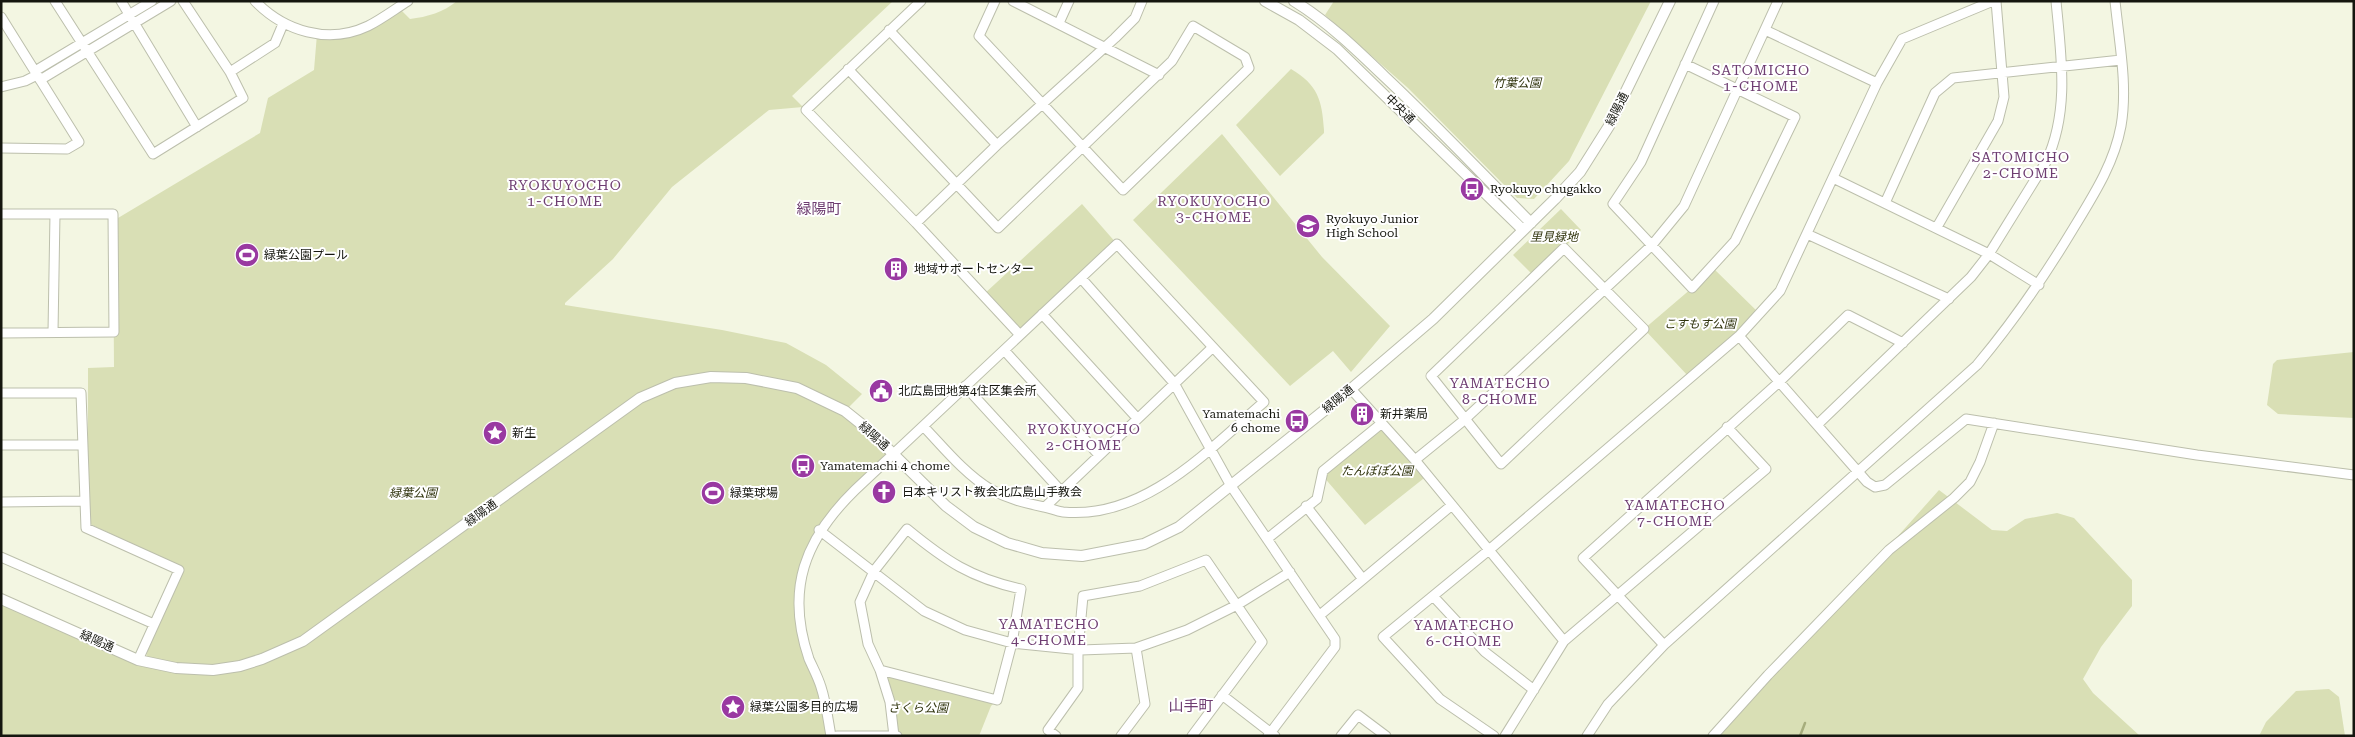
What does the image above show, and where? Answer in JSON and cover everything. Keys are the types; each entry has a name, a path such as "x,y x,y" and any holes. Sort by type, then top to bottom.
{"street":[{"path":"55,1 153,154 243,98 230,72 183,1"},
{"path":"121,1 197,127"},
{"path":"1,87 25,82 87,52 132,19 152,1"},
{"path":"38,75 82,44 171,1"},
{"path":"255,1 283,24 317,34 350,32 368,26 408,1"},
{"path":"921,1 806,110 916,223 1020,335"},
{"path":"848,69 998,228 1083,147 1159,75 1172,61 1193,26 1245,58 1249,68 1123,190 1083,147 1043,105 979,36 994,1"},
{"path":"1013,1 1159,75"},
{"path":"1059,23 1069,1"},
{"path":"916,223 997,145 1043,105 1135,18 1142,1"},
{"name":"中央通","path":"1265,1 1299,20 1337,49 1523,230"},
{"name":"中央通","path":"1294,1 1322,19 1400,91 1531,223"},
{"name":"緑陽通","path":"1,598 138,660 176,668 213,670 240,666 262,659 303,641 640,398 674,383 711,377 746,378 796,388 845,412 870,431 932,493 974,527 1007,543 1062,556 1099,554 1144,544 1179,527 1351,389 1433,319 1531,223 1580,172 1609,126 1670,1"},
{"path":"1685,64 1795,117 1735,241 1692,288 1612,204 1641,162 1685,64 1714,1"},
{"path":"1415,460 1465,419 1652,245 1684,206 1778,1"},
{"path":"1494,736 1440,699 1382,637 1490,550 1688,377 1739,336 1780,291 1877,83 1902,39 1994,1 2004,96 1998,120 1937,227"},
{"path":"1817,425 1950,299 1988,254 2053,148 2062,109 2062,66 2056,1"},
{"path":"1587,736 1608,704 1664,645 1977,365 2039,285 2101,185 2116,148 2121,126 2123,102 2115,1"},
{"path":"1,17 6,33 38,75 79,142 67,149 1,148"},
{"path":"230,72 275,43 283,24"},
{"path":"889,30 997,145"},
{"path":"1765,30 1877,83"},
{"path":"1885,203 1935,93 1953,78 2121,60"},
{"path":"1833,178 1937,227 1988,254 2039,285"},
{"path":"1,214 113,214 114,332 1,333"},
{"path":"53,332 55,214"},
{"path":"1807,234 1950,299"},
{"path":"831,736 822,688 809,658 798,595 806,559 819,530 838,507 893,454 924,427 965,386 1117,244 1264,402 1210,449 1159,487 1130,502 1109,509 1084,512 1061,512 1016,502 990,488 962,466 924,427"},
{"path":"1564,248 1644,330 1501,464 1465,419 1431,376 1564,248"},
{"path":"1080,278 1174,383 1231,486 1335,639 1334,646 1271,735 1222,695"},
{"path":"1042,314 1137,418"},
{"path":"1664,645 1583,558 1779,382 1848,315 1903,343"},
{"path":"1739,336 1867,482 1875,487 1885,485 1966,419 2197,455 2354,475"},
{"path":"1045,507 1098,454 1213,347"},
{"path":"1004,350 1098,454"},
{"path":"965,386 1061,491"},
{"path":"1351,389 1415,460 1564,642"},
{"path":"1,393 81,393 86,528 180,570 138,660"},
{"path":"1267,539 1317,499 1323,471 1382,423"},
{"path":"1712,736 1889,550 1954,498 1970,482 1980,462 1994,423"},
{"path":"1505,736 1564,642 1766,469 1727,427"},
{"path":"1,445 82,445"},
{"path":"1,502 84,501"},
{"path":"1320,615 1362,578 1452,505"},
{"path":"1306,506 1362,578"},
{"path":"837,736 895,736 890,702 880,670 868,644 860,602 874,571 907,529 955,566 977,577 1021,588 1012,643 997,700 880,670"},
{"path":"819,530 924,611 965,630 1012,643 1078,650 1136,648 1187,630 1237,605 1290,572"},
{"path":"1,557 154,624"},
{"path":"1056,736 1048,730 1078,688 1078,650 1083,596 1140,586 1206,560 1262,642 1192,736"},
{"path":"1433,596 1485,652 1534,690"},
{"path":"1121,736 1145,704 1136,648"},
{"path":"1341,736 1358,715 1386,736"}],"green space":[{"name":"緑葉公園","path":"457,1 893,1 792,96 803,107 769,110 672,187 613,259 565,303 565,305 722,330 786,343 826,365 862,394 845,411 893,454 838,507 806,559 802,623 831,736 1,736 1,599 145,662 149,645 183,568 88,523 88,368 114,367 113,221 260,133 268,98 314,70 317,34 350,32 398,7 410,19 423,17 447,8"},
{"name":"竹葉公園","path":"1334,1 1651,1 1569,161 1534,199 1517,198 1408,88 1325,15"},
{"path":"1291,69 1307,81 1317,94 1322,110 1324,133 1280,176 1236,125"},
{"path":"1222,134 1322,257 1390,326 1351,372 1333,351 1290,386 1133,220"},
{"path":"1082,204 1117,244 1020,335 983,295"},
{"name":"里見緑地","path":"1561,209 1581,230 1564,248 1533,275 1513,255"},
{"name":"こすもす公園","path":"1712,267 1761,315 1689,377 1644,329 1692,288"},
{"path":"2354,352 2354,418 2278,414 2267,405 2273,364 2277,360"},
{"name":"たんぽぽ公園","path":"1382,423 1428,475 1365,525 1322,475"},
{"path":"1939,490 1992,530 2007,531 2025,519 2057,513 2074,518 2132,580 2132,606 2101,647 2083,679 2093,693 2140,736 1720,736"},
{"name":"さくら公園","path":"886,671 997,700 991,706 979,736 894,735"},
{"path":"2329,689 2339,697 2345,736 2259,736 2266,722 2296,691"}],"waterway":[{"path":"1800,736 1805,723"}],"place":[{"name":"Ryokuyo chugakko","path":"1472,189"},
{"name":"Ryokuyo Junior High School","path":"1308,226"},
{"name":"緑葉公園プール","path":"247,255"},
{"name":"地域サポートセンター","path":"896,269"},
{"name":"北広島団地第4住区集会所","path":"881,391"},
{"name":"新井薬局","path":"1362,414"},
{"name":"Yamatemachi 6 chome","path":"1297,421"},
{"name":"新生","path":"495,433"},
{"name":"Yamatemachi 4 chome","path":"803,466"},
{"name":"日本キリスト教会北広島山手教会","path":"884,492"},
{"name":"緑葉球場","path":"713,493"},
{"name":"緑葉公園多目的広場","path":"733,707"}],"district":[{"name":"SATOMICHO 1-CHOME","path":"1761,78"},
{"name":"SATOMICHO 2-CHOME","path":"2021,166"},
{"name":"RYOKUYOCHO 1-CHOME","path":"565,194"},
{"name":"緑陽町","path":"819,209"},
{"name":"RYOKUYOCHO 3-CHOME","path":"1214,210"},
{"name":"YAMATECHO 8-CHOME","path":"1500,392"},
{"name":"RYOKUYOCHO 2-CHOME","path":"1084,438"},
{"name":"YAMATECHO 7-CHOME","path":"1675,514"},
{"name":"YAMATECHO 4-CHOME","path":"1049,632"},
{"name":"YAMATECHO 6-CHOME","path":"1464,634"},
{"name":"山手町","path":"1191,706"}]}
